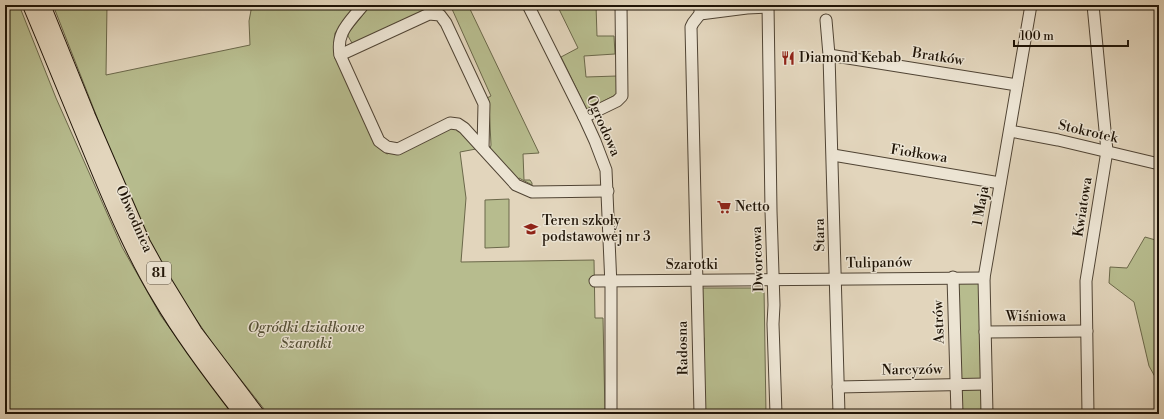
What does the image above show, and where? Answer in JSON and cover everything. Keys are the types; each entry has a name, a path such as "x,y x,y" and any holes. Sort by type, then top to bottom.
{"main road":[{"name":"Obwodnica","path":"30,5 135,253 159,297 184,336 218,384 242,414"},
{"name":"Obwodnica","path":"43,5 88,116 144,243 169,290 195,332 258,414"}],"street":[{"path":"363,5 341,33 338,44 340,55 379,141 387,147 398,149 450,124 458,124 464,128 516,185 532,192 608,191"},
{"name":"Ogrodowa","path":"528,5 584,117 605,166 608,191 612,414"},
{"path":"584,117 617,101 622,96 621,5"},
{"name":"1 Maja","path":"987,414 984,278 1031,5"},
{"name":"Kwiatowa","path":"1088,414 1087,270 1107,152 1093,5"},
{"name":"Dworcowa","path":"697,280 691,27 700,9 768,6 771,211 774,280 773,331 776,414"},
{"path":"340,55 429,14 440,15 446,23 484,104 482,148"},
{"name":"Stara","path":"826,20 830,54 839,414"},
{"name":"Bratków","path":"830,54 1017,85"},
{"name":"Stokrotek","path":"1010,131 1159,164"},
{"name":"Fiołkowa","path":"832,155 1000,183"},
{"name":"Astrów","path":"953,277 957,414"},
{"name":"Tulipanów","path":"774,280 836,278 984,278"},
{"name":"Radosna","path":"697,280 700,414"},
{"name":"Szarotki","path":"595,281 774,280"},
{"name":"Wiśniowa","path":"985,332 1087,331"},
{"name":"Narcyzów","path":"838,387 986,384"}],"green space":[{"path":"5,5 19,5 56,98 122,247 161,316 232,414 5,414"},
{"name":"Ogródki działkowe Szarotki","path":"53,5 107,5 106,75 250,45 249,21 252,5 357,5 335,33 335,54 375,145 387,154 453,125 461,130 476,149 460,152 466,198 461,262 594,260 595,318 603,318 605,414 268,414 215,347 164,272 124,186"},
{"path":"371,5 422,5 425,11 357,45 352,43 348,36 349,32"},
{"path":"459,5 468,5 539,153 523,154 524,180 530,180 532,185 519,178 517,180 490,149 489,104 487,98 491,96 452,9"},
{"path":"557,5 596,5 597,36 614,36 615,54 584,56 586,77 617,76 617,94 587,110 561,57 578,48"},
{"path":"509,199 509,247 485,248 485,200"},
{"path":"1145,237 1159,241 1159,384 1149,366 1134,302 1109,283 1110,267 1127,268"},
{"path":"958,283 979,283 981,380 959,381"},
{"path":"701,288 764,288 766,414 702,414 704,402 704,338 701,333"},
{"path":"982,389 982,414 960,414 960,390"}],"place":[{"name":"Diamond Kebab","path":"788,58"},
{"name":"Netto","path":"724,207"},
{"name":"Teren szkoły podstawowej nr 3","path":"531,229"}]}
